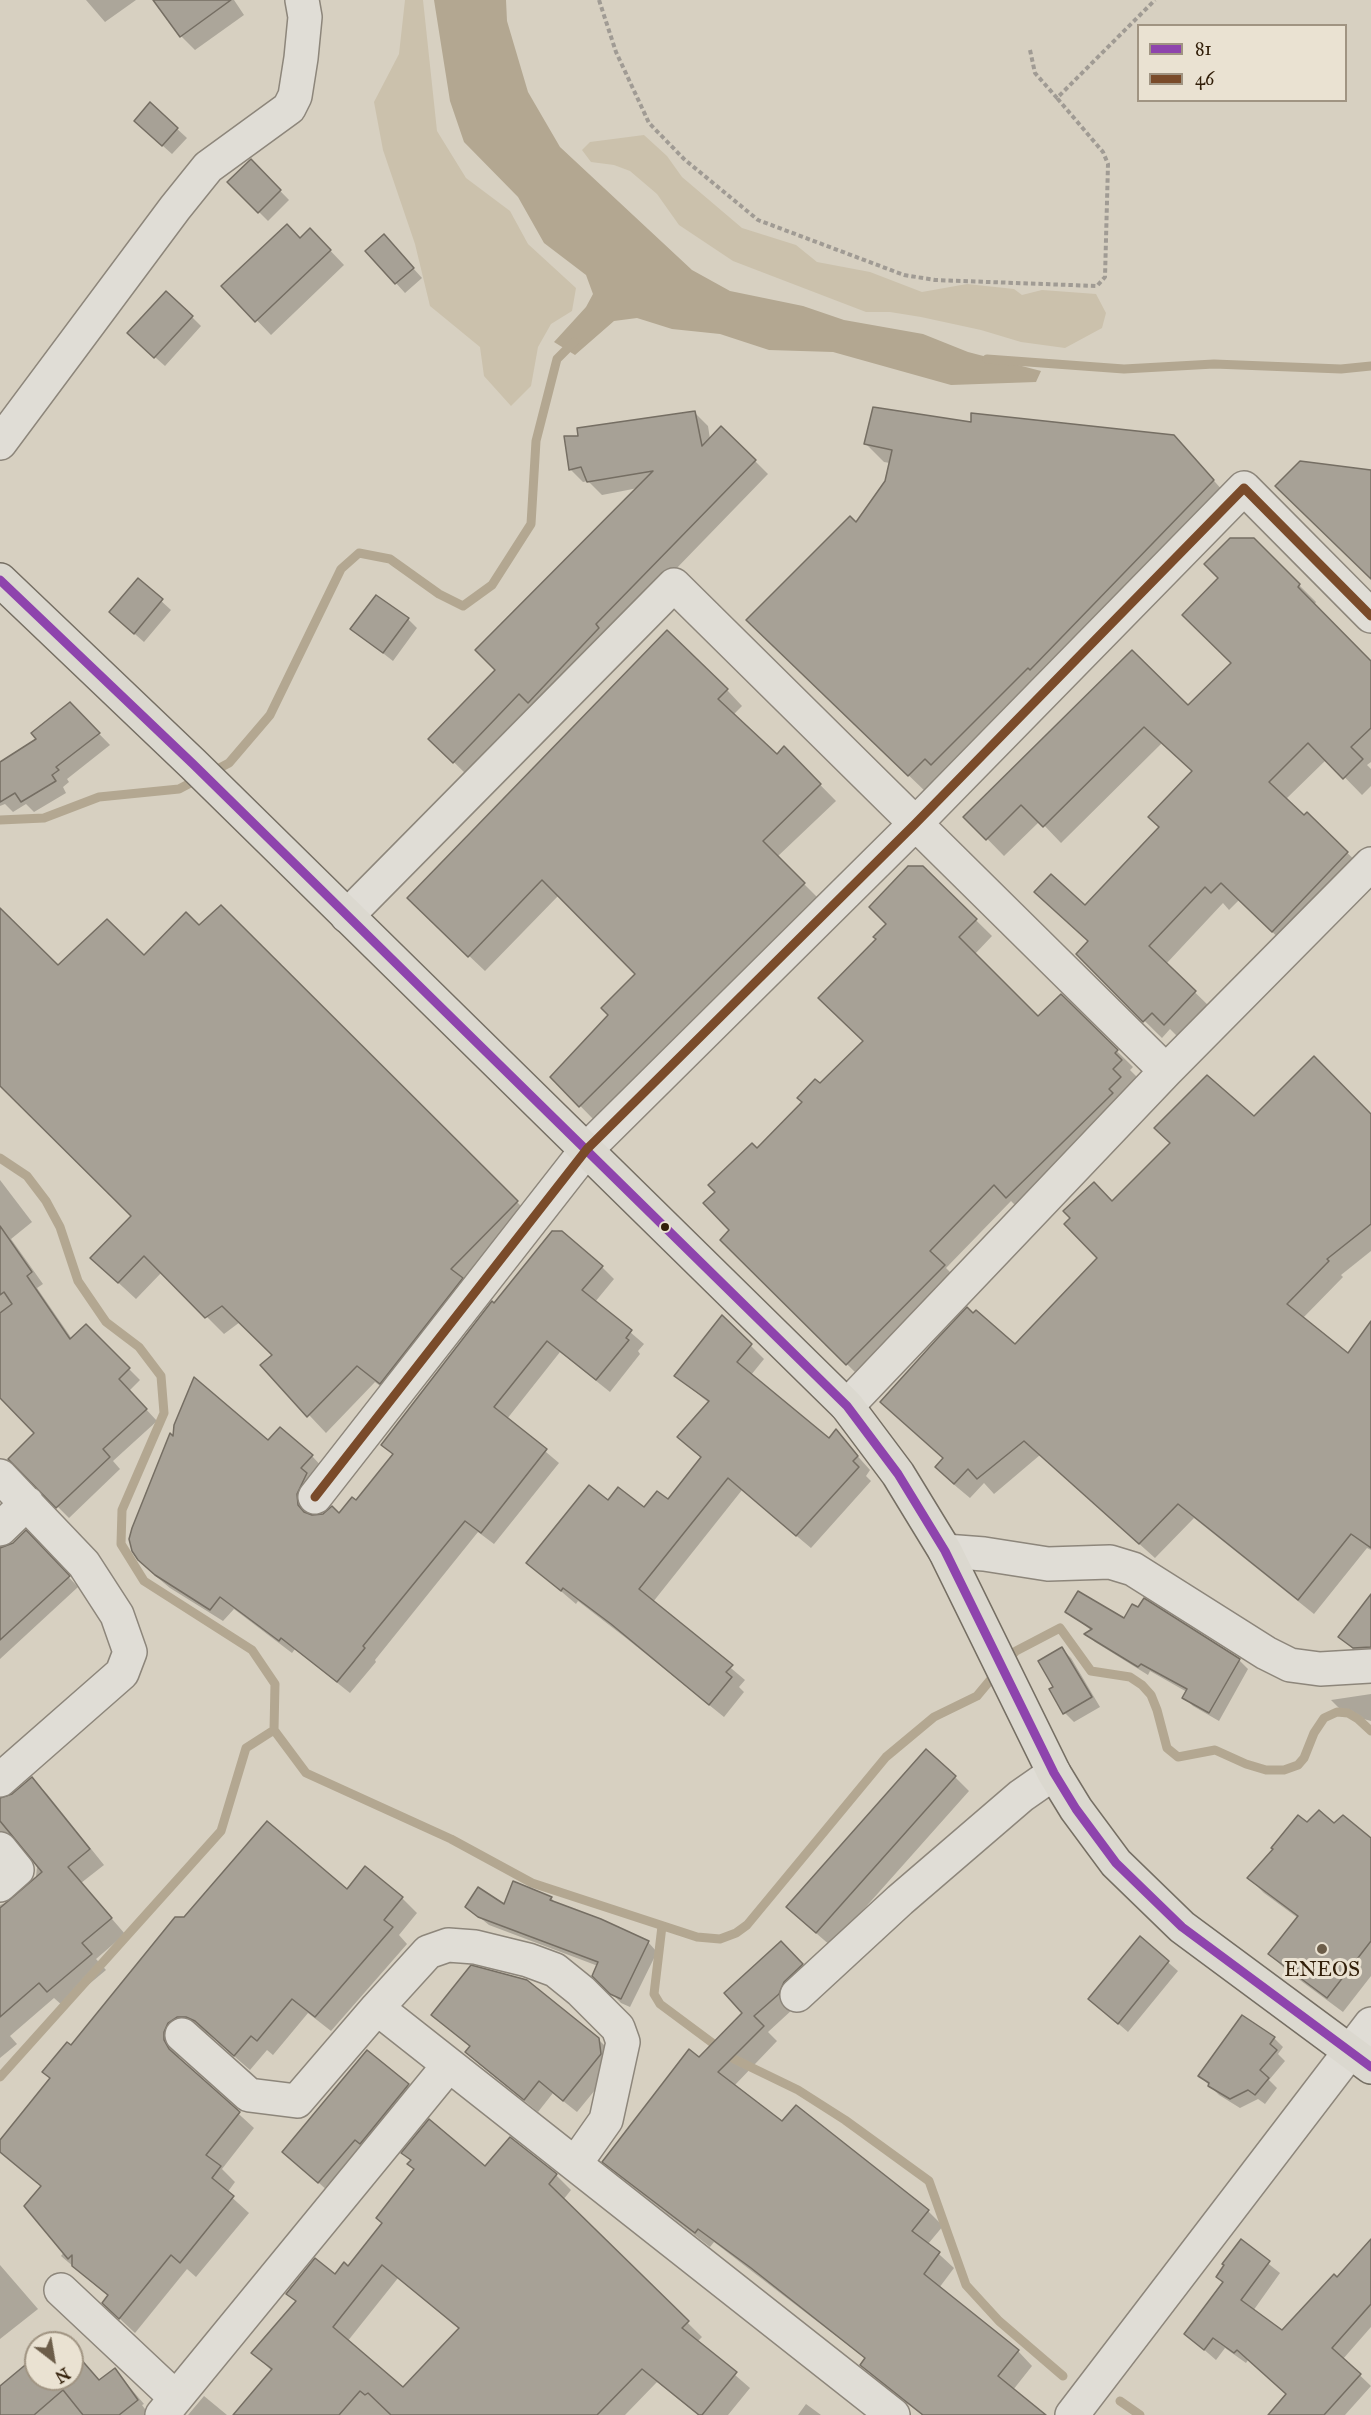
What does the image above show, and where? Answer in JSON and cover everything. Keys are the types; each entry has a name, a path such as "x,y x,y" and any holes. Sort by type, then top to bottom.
{"main road":[{"path":"0,580 193,764 847,1406 898,1474 945,1551 1054,1773 1076,1809 1116,1863 1182,1927 1360,2059"}],"street":[{"path":"0,443 208,167 289,108 295,96 301,58 305,17 302,0"},
{"path":"315,1497 587,1149 915,824 1244,488 1371,616"},
{"path":"346,916 674,585 1166,1071"},
{"path":"847,1406 1166,1071 1371,864"},
{"path":"0,1476 84,1564 117,1616 130,1652 122,1673 0,1780"},
{"path":"0,1529 27,1503"},
{"path":"945,1551 984,1554 1048,1564 1110,1562 1125,1566 1266,1653 1290,1665 1320,1669 1371,1666"},
{"path":"797,1995 943,1863 1021,1796 1054,1773"},
{"path":"0,1849 17,1870 0,1885"},
{"path":"182,2035 249,2095 297,2101 428,1952 448,1945 475,1947 528,1960 555,1970 581,1991 618,2028 622,2042 606,2120 575,2164"},
{"path":"377,2008 893,2415"},
{"path":"1083,2411 1360,2059 1371,2024"},
{"path":"61,2290 169,2406 449,2065"}],"path":[{"path":"599,0 616,52 649,123 684,159 758,220 904,275 935,280 1097,286 1105,277 1108,164 1103,152 1035,73 1030,50"},
{"path":"1058,98 1155,0"}],"shaded area":[{"path":"405,0 423,0 437,131 466,178 510,211 528,244 576,288 572,311 551,324 538,347 531,386 511,406 484,376 480,347 430,306 415,244 383,150 374,102 399,54"},
{"path":"434,0 506,0 507,21 528,92 560,147 692,270 730,291 803,306 844,320 923,334 968,352 1041,371 1036,382 951,385 833,352 769,350 720,334 672,329 637,318 614,321 575,355 554,342 586,307 593,294 586,275 544,243 518,197 464,142 450,101"},
{"path":"644,135 667,156 682,177 742,228 796,245 817,262 870,272 922,292 967,284 1014,289 1022,295 1042,290 1096,294 1106,313 1102,328 1065,348 1021,342 981,330 921,317 890,312 866,312 733,261 679,225 657,194 630,171 614,165 591,162 582,150 590,142"}],"building":[{"path":"153,0 231,0 180,37"},
{"path":"150,102 178,128 162,146 134,121"},
{"path":"251,159 281,190 258,213 227,182"},
{"path":"287,224 300,238 310,228 331,250 255,322 221,286"},
{"path":"384,234 414,268 395,284 365,251"},
{"path":"166,291 193,316 154,358 127,333"},
{"path":"873,407 971,422 971,413 1174,435 1214,480 1030,670 1028,668 931,765 925,759 908,776 746,620 850,516 856,522 885,481 892,450 864,444"},
{"path":"695,411 702,446 721,426 756,460 596,624 599,628 528,703 519,694 453,763 428,739 495,670 475,650 653,471 587,482 581,467 569,470 564,436 578,436 577,428"},
{"path":"1300,461 1371,470 1371,579 1275,486"},
{"path":"1230,538 1254,538 1300,584 1298,587 1371,661 1371,728 1351,747 1363,759 1343,779 1308,743 1269,782 1304,815 1307,812 1348,852 1272,932 1221,883 1211,893 1205,887 1149,946 1196,991 1164,1025 1152,1013 1143,1022 1076,954 1088,941 1034,892 1051,874 1085,905 1159,827 1148,817 1192,771 1144,727 1043,827 1021,805 986,840 963,817 1132,650 1188,705 1231,663 1182,615 1218,578 1204,564"},
{"path":"138,578 163,599 134,634 109,612"},
{"path":"376,595 409,618 383,653 350,629"},
{"path":"667,630 728,689 718,699 777,754 784,746 821,784 763,841 805,883 579,1107 550,1077 608,1015 601,1008 635,974 542,880 468,957 407,898"},
{"path":"70,702 100,733 56,767 59,770 52,775 56,781 21,802 15,793 0,802 0,762 36,739 31,733"},
{"path":"908,866 923,866 977,919 959,937 1038,1016 1061,994 1118,1050 1115,1053 1122,1060 1113,1069 1121,1077 1109,1089 1113,1093 1006,1198 994,1185 930,1251 945,1265 846,1365 720,1240 729,1230 703,1203 715,1192 708,1185 752,1143 757,1148 802,1102 797,1098 815,1079 820,1083 863,1041 818,998 876,939 873,937 886,924 869,907"},
{"path":"221,905 518,1201 451,1269 463,1278 380,1384 357,1366 307,1417 260,1365 272,1355 222,1306 205,1318 144,1256 118,1283 90,1258 131,1216 0,1086 0,908 58,965 107,919 144,955 186,912 199,925"},
{"path":"1314,1056 1371,1114 1371,1224 1327,1259 1329,1261 1287,1304 1348,1353 1371,1321 1371,1548 1351,1534 1298,1600 1178,1504 1139,1544 1024,1441 977,1479 968,1469 954,1484 935,1467 943,1458 880,1402 967,1307 973,1313 976,1310 1015,1344 1097,1258 1064,1224 1070,1218 1063,1211 1094,1182 1112,1201 1170,1143 1154,1128 1207,1075 1254,1116"},
{"path":"0,1226 32,1272 27,1276 70,1339 86,1324 130,1368 119,1379 147,1409 103,1449 110,1457 56,1508 8,1459 34,1433 0,1398 0,1313 12,1304 4,1292 0,1295"},
{"path":"552,1231 562,1231 603,1266 582,1290 632,1330 626,1338 629,1340 596,1380 547,1341 494,1407 547,1449 481,1533 465,1521 363,1646 365,1648 337,1682 281,1638 279,1641 220,1597 210,1610 155,1575 138,1560 132,1551 129,1539 132,1528 170,1433 173,1436 174,1425 194,1377 268,1440 280,1427 313,1455 301,1468 307,1473 297,1494 298,1505 304,1512 312,1515 323,1514 332,1506 339,1513 352,1497 356,1500 393,1454 381,1445 492,1301 494,1303"},
{"path":"722,1315 752,1344 737,1362 829,1438 836,1429 858,1456 853,1461 859,1467 796,1536 728,1478 639,1589 733,1665 726,1672 732,1677 709,1705 611,1624 563,1588 561,1591 526,1563 589,1485 608,1500 618,1487 644,1507 657,1491 668,1499 701,1457 677,1437 709,1401 674,1376"},
{"path":"26,1530 70,1576 0,1640 0,1548 13,1543"},
{"path":"1078,1591 1124,1618 1132,1604 1138,1607 1144,1598 1240,1659 1209,1713 1182,1698 1187,1689 1141,1664 1138,1667 1084,1634 1092,1629 1065,1612"},
{"path":"1371,1594 1371,1647 1353,1648 1338,1637"},
{"path":"1062,1647 1092,1697 1063,1714 1049,1689 1053,1687 1038,1661"},
{"path":"926,1749 956,1776 816,1933 786,1907"},
{"path":"32,1777 90,1849 68,1867 112,1918 82,1943 92,1954 47,1992 39,1983 0,2017 0,1908 42,1872 0,1821 0,1798 12,1794"},
{"path":"1319,1810 1334,1823 1343,1815 1371,1838 1371,1941 1327,1998 1268,1954 1298,1916 1247,1878 1273,1849 1271,1848 1298,1815 1307,1822"},
{"path":"267,1821 347,1889 365,1866 403,1897 384,1920 393,1927 315,2017 292,1999 257,2041 251,2036 234,2056 195,2021 186,2017 177,2017 168,2023 164,2032 164,2040 169,2049 240,2112 206,2155 221,2166 212,2178 234,2196 180,2263 171,2255 119,2319 102,2303 108,2295 72,2266 72,2255 68,2259 24,2206 41,2186 0,2152 0,2140 50,2078 42,2072 67,2042 71,2045 175,1917 184,1917"},
{"path":"513,1881 552,1897 550,1900 601,1919 649,1941 621,1999 610,1994 592,1976 598,1962 478,1917 465,1907 478,1887 504,1904"},
{"path":"1140,1936 1169,1961 1118,2024 1088,1999"},
{"path":"781,1941 803,1964 784,1982 779,1994 754,2016 764,2026 718,2072 782,2121 796,2105 929,2210 912,2231 940,2252 924,2274 1019,2350 998,2376 1046,2415 923,2415 860,2365 865,2358 751,2268 698,2229 695,2233 602,2162 689,2049 699,2057 742,2013 724,1993"},
{"path":"471,1965 527,1980 599,2038 601,2054 563,2101 539,2081 524,2100 465,2052 470,2046 431,2015"},
{"path":"1242,2015 1275,2037 1270,2044 1277,2050 1260,2070 1269,2078 1255,2095 1248,2090 1230,2099 1208,2086 1209,2083 1198,2076"},
{"path":"367,2050 409,2084 360,2144 355,2140 318,2183 282,2152"},
{"path":"429,2119 485,2166 510,2137 557,2174 549,2184 689,2321 682,2328 737,2372 702,2415 699,2415 642,2369 597,2415 391,2415 368,2393 365,2395 360,2391 339,2415 233,2415 272,2369 251,2353 296,2301 286,2294 315,2258 335,2274 344,2262 348,2266 382,2223 376,2218 414,2169 407,2164 411,2160 401,2153","holes":["382,2265 459,2328 403,2387 333,2327"]},
{"path":"1241,2239 1270,2261 1241,2300 1282,2330 1334,2274 1337,2277 1371,2239 1371,2304 1332,2348 1361,2374 1324,2415 1268,2415 1286,2394 1237,2350 1234,2353 1213,2338 1204,2350 1184,2334 1223,2282 1216,2277 1224,2265 1222,2264"},
{"path":"84,2363 99,2380 115,2368 138,2400 119,2415 83,2415 64,2391 84,2391"},
{"path":"24,2366 24,2391 62,2391 34,2415 0,2415 0,2386"}],"waterway":[{"path":"210,773 229,763 270,715 341,569 359,553 390,559 439,594 463,606 492,585 531,524 536,441 557,359 574,342"},
{"path":"987,359 1124,369 1214,364 1341,369 1371,366"},
{"path":"0,820 44,818 99,797 179,789 198,779"},
{"path":"0,1158 27,1176 46,1201 60,1227 78,1281 106,1322 139,1347 161,1376 164,1413 122,1510 121,1544 144,1581 252,1650 275,1684 274,1730 306,1773 451,1839 532,1883 697,1937 720,1939 736,1933 747,1925 886,1757 934,1717 977,1696 997,1672"},
{"path":"1006,1662 1016,1651 1060,1628 1091,1671 1130,1677 1142,1685 1151,1695 1157,1710 1167,1748 1178,1757 1215,1750 1266,1770 1284,1770 1298,1765 1304,1758 1314,1733 1324,1718 1337,1712 1348,1713 1371,1731"},
{"path":"0,2077 221,1831 246,1748 274,1730"},
{"path":"662,1926 654,1994 660,2004 734,2059 798,2090 845,2120 929,2181 966,2285 999,2321 1063,2376"},
{"path":"1120,2401 1140,2415"}],"transit line":[{"name":"46","path":"315,1497 587,1149 915,824 1244,488 1371,616"},
{"name":"81","path":"0,580 193,764 847,1406 898,1474 945,1551 1054,1773 1076,1809 1116,1863 1182,1927 1371,2067"}],"place":[{"name":"ENEOS","path":"1322,1949"}]}
